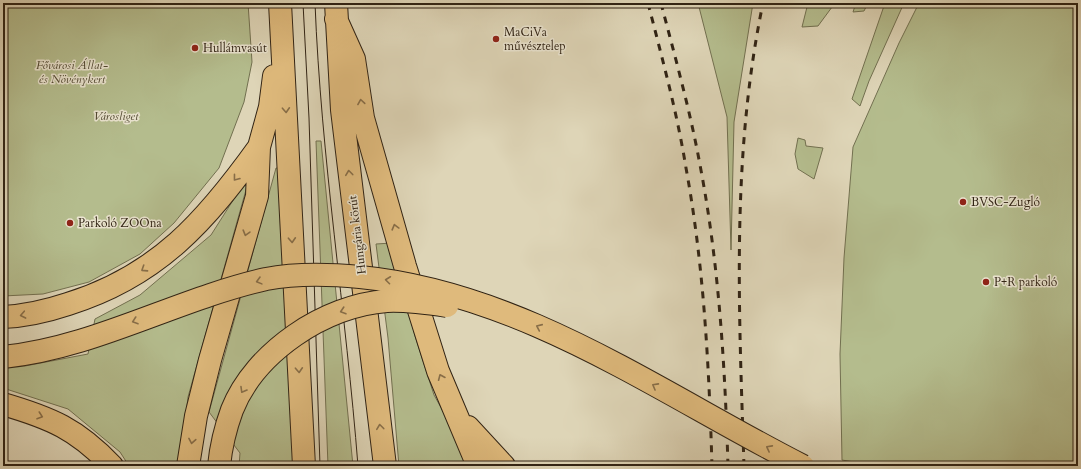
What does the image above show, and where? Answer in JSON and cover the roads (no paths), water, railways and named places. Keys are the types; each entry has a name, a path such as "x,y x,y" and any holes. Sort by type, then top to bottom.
{"main road":[{"path":"280,3 304,466"},
{"path":"336,11 354,59 363,118 405,266 438,371 478,466"},
{"name":"Hungária körút","path":"336,11 342,110 385,466"},
{"path":"188,466 196,416 257,196 259,147 270,107 281,29"},
{"path":"3,317 46,311 78,301 129,279 153,264 178,244 200,222 235,180 259,147"},
{"path":"3,357 39,352 66,345 221,291 268,279 298,275 334,274 398,281 462,298 519,318 574,342 804,466"},
{"path":"219,466 223,437 233,409 248,382 267,360 291,338 323,318 352,308 386,301 419,302 519,318"},
{"path":"3,404 56,422 76,434 112,466"},
{"path":"456,412 476,437 504,466"}],"tram line":[{"path":"303,3 309,118 320,466"},
{"path":"315,3 318,61 328,177 358,466"}],"railway":[{"path":"648,3 678,126 692,205 705,317 712,466"},
{"path":"661,3 692,124 707,202 720,315 728,466"},
{"path":"744,466 739,292 742,176 746,118 753,60 763,3"}],"place":[{"name":"MaCiVa művésztelep","path":"496,39"},
{"name":"Hullámvasút","path":"195,48"},
{"name":"BVSC-Zugló","path":"963,202"},
{"name":"Parkoló ZOOna","path":"70,223"},
{"name":"P+R parkoló","path":"986,282"}],"park label":[{"name":"Fővárosi Állat- és Növénykert","path":"72,72"},
{"name":"Városliget","path":"116,116"}]}
